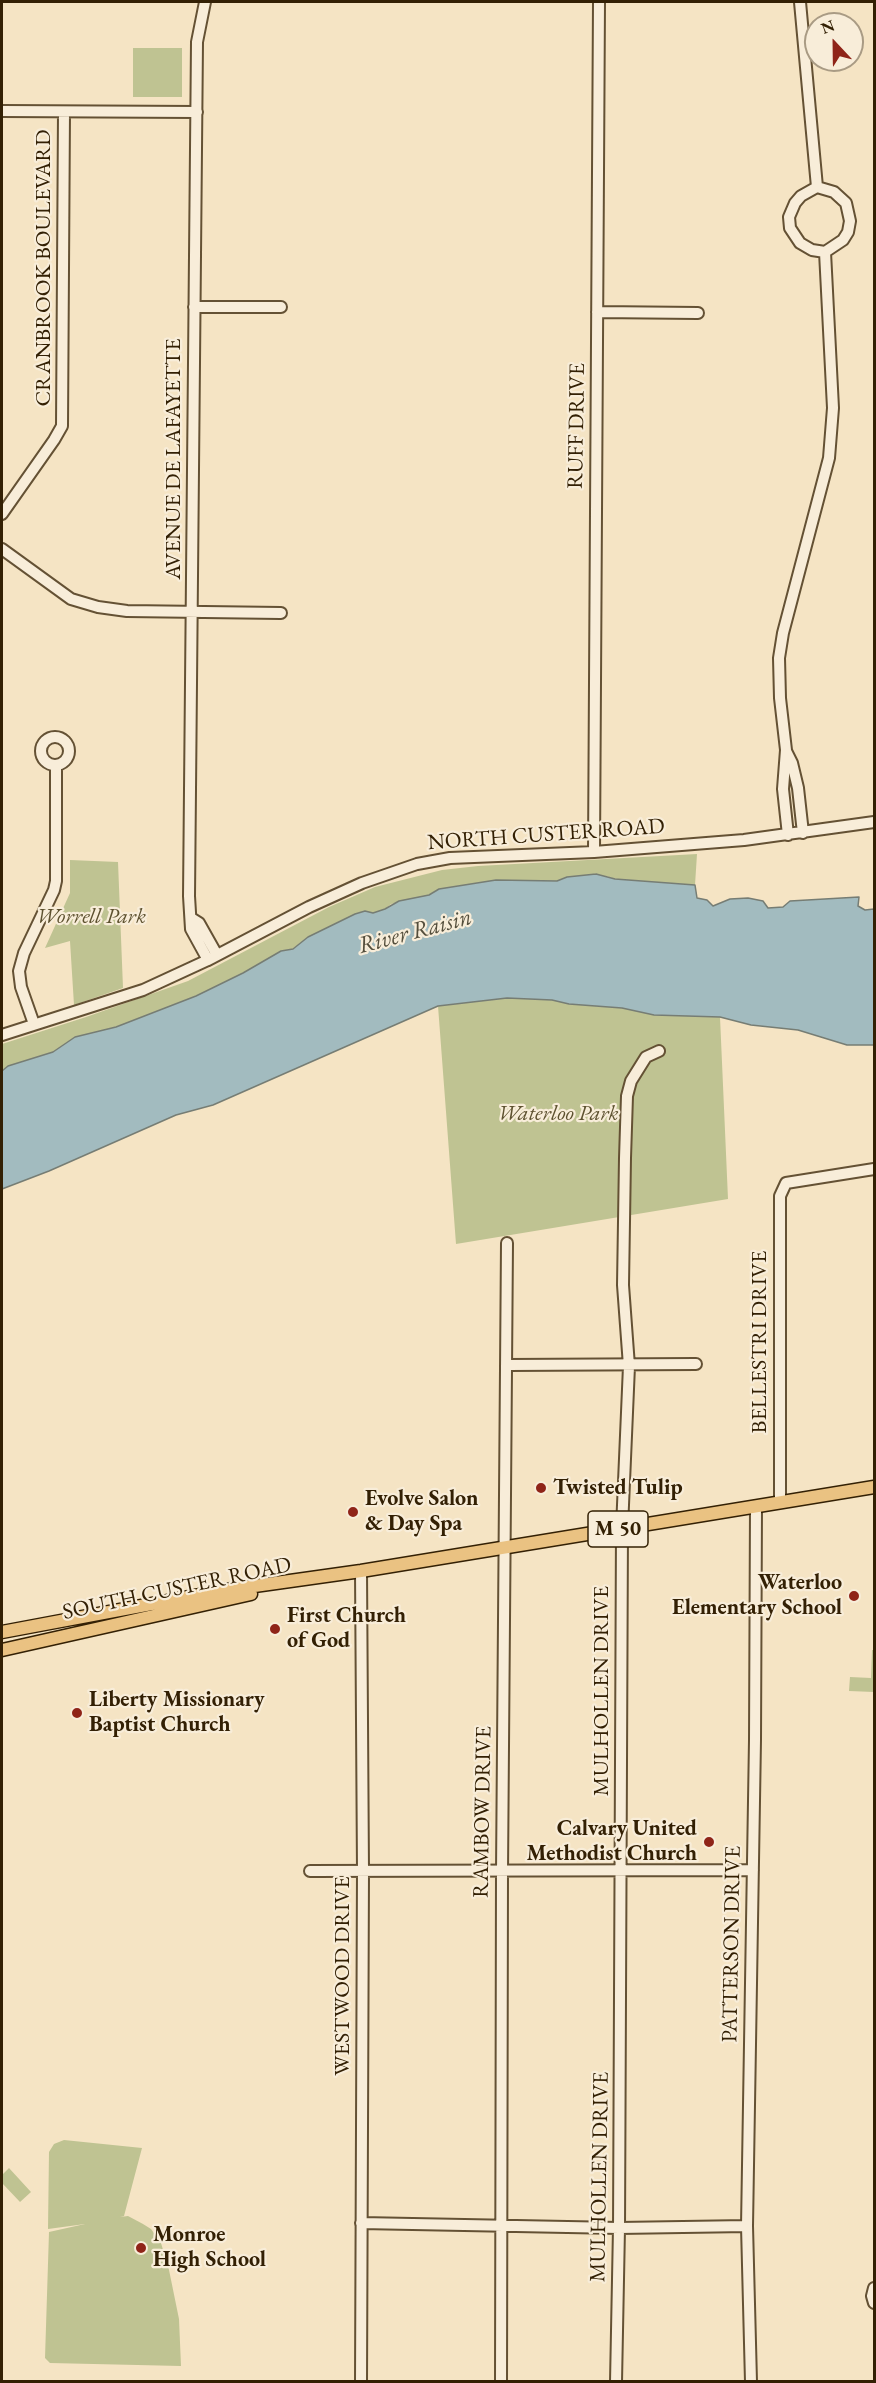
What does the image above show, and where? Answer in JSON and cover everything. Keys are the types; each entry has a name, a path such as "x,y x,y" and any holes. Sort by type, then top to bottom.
{"main road":[{"name":"SOUTH CUSTER ROAD","path":"2,1632 226,1590 874,1487"},
{"name":"SOUTH CUSTER ROAD","path":"2,1650 361,1570"}],"street":[{"name":"AVENUE DE LAFAYETTE","path":"205,2 197,42 189,896 191,929 212,958"},
{"name":"RUFF DRIVE","path":"594,852 600,2"},
{"path":"800,2 817,188"},
{"path":"2,111 197,112"},
{"name":"CRANBROOK BOULEVARD","path":"2,514 62,426 64,112"},
{"path":"817,188 834,192 846,203 850,221 848,232 843,240 825,252 812,250 800,243 790,228 789,217 795,203 801,196 817,188"},
{"path":"788,835 783,789 786,750 780,698 779,658 783,633 829,458 832,418 825,252"},
{"path":"194,307 282,307"},
{"path":"597,312 698,313"},
{"path":"2,549 56,589 85,604 110,610 280,613"},
{"path":"786,750 792,763 798,788 803,833"},
{"path":"34,1024 21,987 19,971 24,953 54,891 56,881 56,765"},
{"name":"NORTH CUSTER ROAD","path":"2,1035 143,990 212,958 309,907 362,883 417,864 450,858 594,852 788,835 874,822"},
{"name":"MULHOLLEN DRIVE","path":"616,2382 619,2228 622,1528 629,1366 623,1285 627,1096 636,1071 646,1057 659,1051"},
{"name":"BELLESTRI DRIVE","path":"780,1501 780,1196 786,1183 874,1169"},
{"name":"RAMBOW DRIVE","path":"501,2382 507,1243"},
{"path":"508,1365 696,1364"},
{"name":"PATTERSON DRIVE","path":"751,2382 747,2226 756,1506"},
{"name":"WESTWOOD DRIVE","path":"361,1570 363,1871 361,2382"},
{"path":"310,1872 753,1870"},
{"path":"361,2223 619,2228 747,2226"},
{"path":"874,2288 872,2296 874,2303"}],"green space":[{"path":"133,48 182,48 182,97 133,97"},
{"path":"697,854 695,885 615,879 606,876 567,877 557,881 496,880 439,889 429,895 391,904 373,913 365,911 355,914 308,937 293,949 281,951 196,996 116,1027 75,1037 53,1052 8,1066 2,1071 2,1044 188,981 329,907 375,887 442,870 478,866"},
{"name":"Worrell Park","path":"70,860 118,862 123,988 74,1005 70,941 45,948 70,893"},
{"name":"Waterloo Park","path":"507,998 552,1000 569,1004 622,1008 654,1015 720,1017 728,1199 456,1244 438,1006"},
{"path":"872,1650 874,1650 874,1692 849,1691 850,1677 871,1678"},
{"path":"64,2140 142,2148 124,2216 120,2217 128,2216 151,2229 161,2243 179,2319 181,2366 50,2363 45,2358 49,2232 85,2224 48,2229 49,2152 54,2144"},
{"path":"9,2168 31,2192 20,2202 2,2183 2,2175"}],"water":[{"name":"River Raisin","path":"596,874 615,879 695,885 697,898 707,900 713,906 730,899 748,898 763,901 768,908 783,907 790,901 859,897 858,906 865,910 874,909 874,1045 847,1045 798,1030 751,1025 720,1017 654,1015 622,1008 569,1004 552,1000 507,998 438,1006 213,1105 176,1115 49,1171 2,1189 2,1071 8,1066 53,1052 75,1037 116,1027 196,996 281,951 293,949 308,937 355,914 365,911 373,913 399,901 429,895 439,889 496,880 557,881 567,877"}],"place":[{"name":"Twisted Tulip","path":"541,1488"},
{"name":"Evolve Salon & Day Spa","path":"353,1512"},
{"name":"Waterloo Elementary School","path":"854,1596"},
{"name":"First Church of God","path":"275,1629"},
{"name":"Liberty Missionary Baptist Church","path":"77,1713"},
{"name":"Calvary United Methodist Church","path":"709,1842"},
{"name":"Monroe High School","path":"141,2248"}]}
